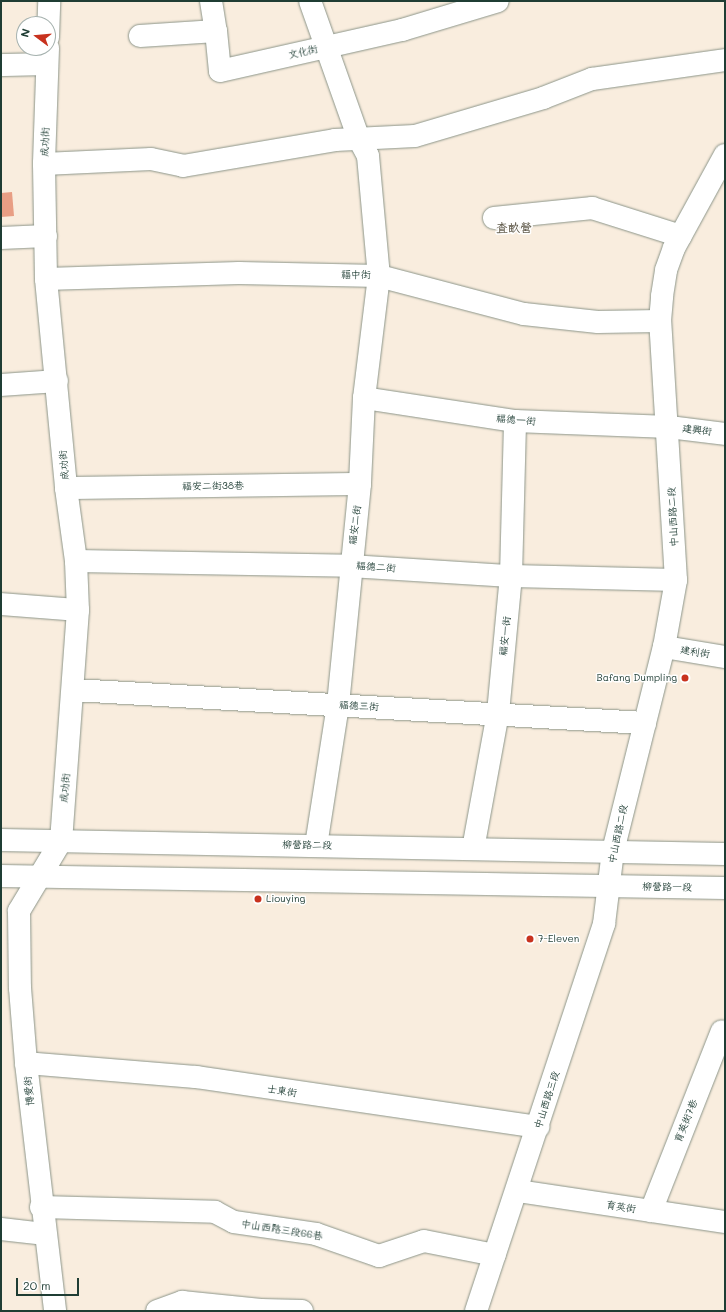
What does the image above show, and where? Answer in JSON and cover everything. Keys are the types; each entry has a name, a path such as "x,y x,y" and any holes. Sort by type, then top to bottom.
{"street":[{"path":"49,1 49,16"},
{"path":"140,36 216,31 211,1"},
{"name":"福安二街","path":"310,1 325,47 359,139 368,156 379,276 364,398 360,484 350,566 338,705 316,845"},
{"name":"文化街","path":"216,31 220,71 402,30 498,1"},
{"path":"1,65 48,56"},
{"name":"成功街","path":"39,875 61,842 74,690 78,610 76,561 66,488 46,278 44,164 48,56"},
{"path":"44,164 151,158 183,166 335,140 415,136 543,98 592,79 725,60"},
{"name":"中山西路二段","path":"609,886 613,851 664,647 676,580 669,427 660,321 666,270 681,236 725,155"},
{"path":"494,218 592,208 681,236"},
{"path":"1,238 46,236"},
{"name":"福中街","path":"46,278 239,273 379,276 524,314 598,322 660,321"},
{"path":"1,385 57,381"},
{"name":"福德一街","path":"364,398 515,421 669,427"},
{"name":"福安一街","path":"473,849 498,713 511,576 515,421"},
{"name":"建興街","path":"669,427 725,434"},
{"name":"福安二街38巷","path":"66,488 360,484"},
{"name":"福德二街","path":"76,561 350,566 511,576 676,580"},
{"path":"1,604 78,610"},
{"name":"建利街","path":"664,647 725,657"},
{"name":"福德三街","path":"74,690 498,713 645,723"},
{"name":"柳營路二段","path":"1,840 613,851"},
{"path":"613,851 725,854"},
{"path":"1,876 39,875 609,886"},
{"name":"博愛街","path":"39,875 19,910 20,988 26,1063 44,1234 55,1311"},
{"name":"柳營路一段","path":"609,886 725,888"},
{"name":"中山西路三段","path":"476,1311 518,1191 604,924 609,886"},
{"name":"育英街7巷","path":"651,1211 722,1031"},
{"name":"士東街","path":"26,1063 196,1077 538,1127"},
{"name":"育英街","path":"518,1191 725,1222"},
{"name":"中山西路三段66巷","path":"41,1206 215,1212 234,1222 316,1234 379,1256 424,1241 495,1255"},
{"path":"1,1229 44,1234"},
{"path":"157,1311 182,1302 262,1310 302,1311"}],"building":[{"path":"12,192 14,216 1,217 1,193"}],"place":[{"name":"Bafang Dumpling","path":"685,678"},
{"name":"Liouying","path":"258,899"},
{"name":"7-Eleven","path":"530,939"}],"district":[{"name":"查畝營","path":"514,228"}]}
